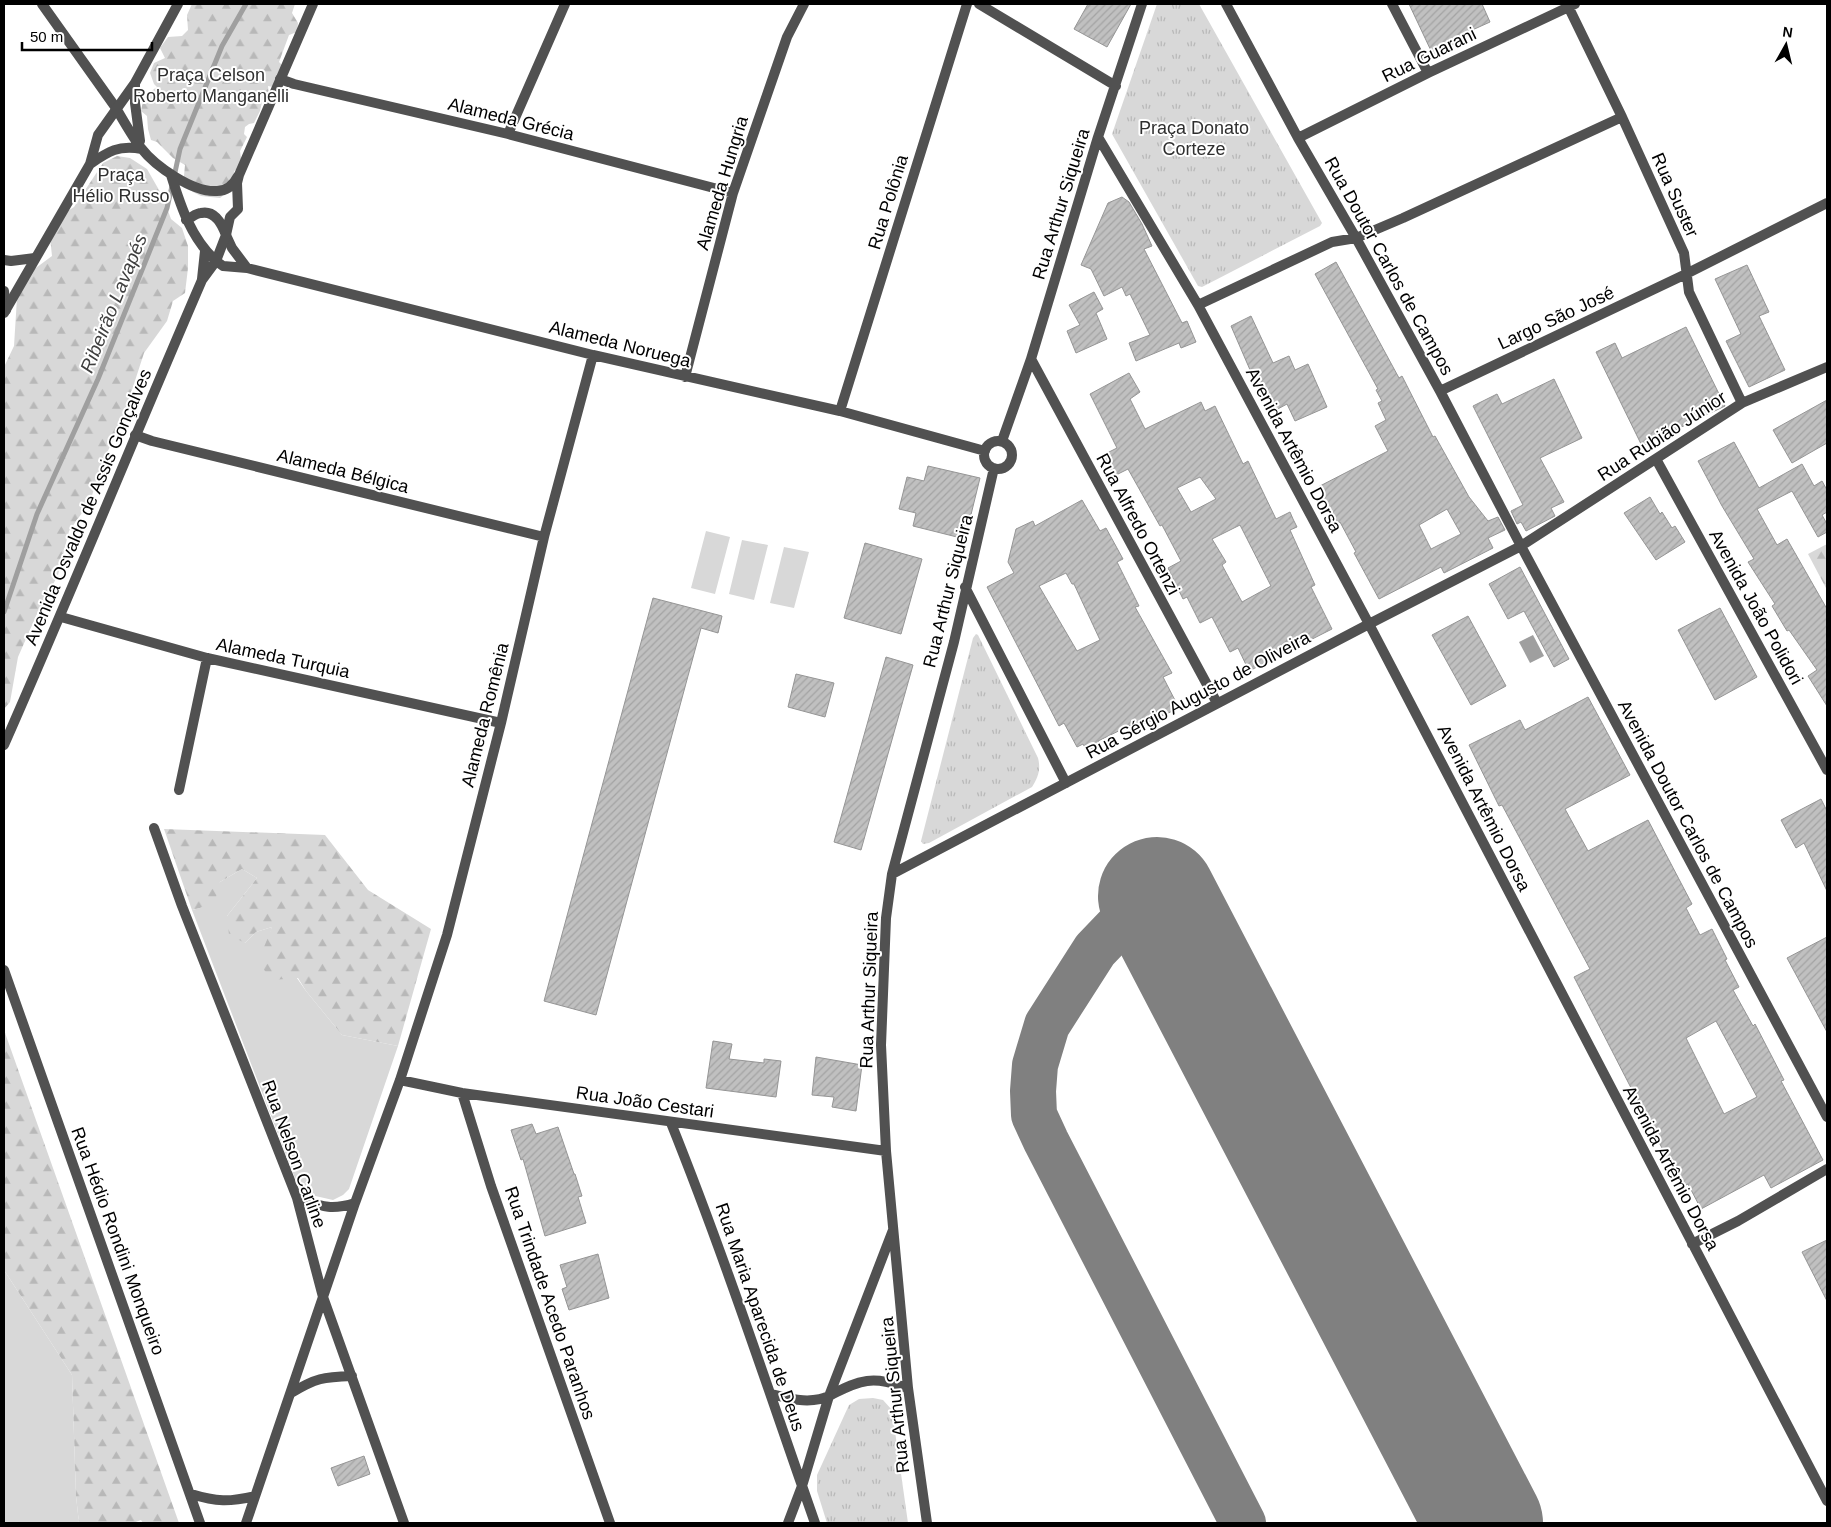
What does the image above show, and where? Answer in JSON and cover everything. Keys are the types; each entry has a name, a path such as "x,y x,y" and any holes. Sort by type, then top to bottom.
{"street":[{"path":"42,4 116,108 142,149 176,177 197,187 217,192 228,188 239,175"},
{"path":"5,311 90,164 98,135 135,83 178,4"},
{"name":"Avenida Osvaldo de Assis Gonçalves","path":"4,746 61,617 135,435 202,280 216,261 226,235 230,217 238,209 237,182 239,175 313,4"},
{"path":"508,134 565,4"},
{"name":"Alameda Hungria","path":"685,377 733,193 788,37 804,4"},
{"name":"Rua Polônia","path":"840,410 968,4"},
{"path":"979,4 1116,86"},
{"name":"Rua Arthur Siqueira","path":"1002,441 1031,359 1098,137 1142,4"},
{"name":"Rua Doutor Carlos de Campos","path":"1226,4 1298,138 1356,238 1440,391 1521,546"},
{"path":"1392,4 1428,73"},
{"name":"Rua Guarani","path":"1298,138 1570,5"},
{"name":"Rua Suster","path":"1570,5 1684,253 1689,292 1742,403"},
{"name":"Alameda Grécia","path":"280,79 508,134 733,193"},
{"path":"135,83 135,103 142,149"},
{"path":"1198,305 1332,242 1356,238 1403,218 1622,117"},
{"name":"Avenida Artêmio Dorsa","path":"1098,137 1198,305 1369,624 1827,1501"},
{"path":"90,164 106,153 118,148 132,147 142,149"},
{"path":"176,177 176,191 186,220 205,251 216,261"},
{"name":"Largo São José","path":"1440,391 1686,274 1827,203"},
{"path":"186,220 201,212 208,213 220,221 232,248 247,268"},
{"name":"Avenida Osvaldo de Assis Gonçalves","path":"202,280 205,251"},
{"path":"4,260 12,261 35,258"},
{"name":"Alameda Noruega","path":"216,261 224,266 247,268 593,356 840,410 985,451"},
{"path":"4,292 5,311"},
{"name":"Alameda Romênia","path":"246,1523 355,1203 400,1080 447,935 501,723 544,537 593,356"},
{"name":"Rua Alfredo Ortenzi","path":"1031,359 1217,703"},
{"name":"Rua Rubião Júnior","path":"1521,546 1742,403 1827,367"},
{"name":"Alameda Bélgica","path":"135,435 152,442 544,537"},
{"path":"1002,441 1009,447 1012,456 1004,467 994,468 987,463 984,455 985,451 993,442 1002,441"},
{"name":"Avenida João Polidori","path":"1656,459 1827,770"},
{"name":"Rua Arthur Siqueira","path":"927,1523 908,1388 886,1151 881,1045 886,918 892,874 954,642 965,587 994,468"},
{"name":"Rua Sérgio Augusto de Oliveira","path":"892,874 1521,546"},
{"name":"Avenida Doutor Carlos de Campos","path":"1521,546 1827,1117"},
{"path":"965,587 1066,783"},
{"name":"Alameda Turquia","path":"61,617 206,658 501,723"},
{"path":"179,790 206,658"},
{"name":"Rua Nelson Carline","path":"154,828 182,906 297,1198 323,1297 404,1523"},
{"name":"Rua Hédio Rondini Monqueiro","path":"4,970 200,1523"},
{"name":"Rua João Cestari","path":"400,1080 462,1093 886,1151"},
{"name":"Rua Trindade Acedo Paranhos","path":"462,1093 491,1186 610,1523"},
{"name":"Rua Maria Aparecida de Deus","path":"671,1123 704,1205 815,1523"},
{"path":"1692,1244 1738,1221 1827,1169"},
{"path":"297,1198 322,1207 338,1208 355,1203"},
{"path":"788,1523 802,1486 829,1396 894,1226"},
{"path":"291,1393 312,1381 329,1377 352,1376"},
{"path":"771,1394 797,1400 812,1400 829,1396 850,1385 867,1381 881,1381 908,1388"},
{"path":"191,1494 214,1501 235,1501 255,1496"}],"green space":[{"name":"Praça Celson Roberto Manganelli","path":"192,4 295,4 292,13 298,23 297,32 289,35 279,62 283,66 278,88 268,86 269,94 263,98 260,111 254,123 245,127 244,134 247,137 240,151 243,174 235,170 231,180 231,189 220,198 201,196 183,187 185,165 173,158 157,142 151,140 147,116 141,111 144,96 157,87 150,73 154,63 165,58 160,48 168,37 182,36 188,30 187,15"},
{"name":"Praça Donato Corteze","path":"1157,4 1199,4 1322,223 1320,226 1202,287 1198,286 1112,134"},
{"name":"Praça Hélio Russo","path":"117,156 130,158 147,169 163,197 171,219 182,228 188,246 185,293 173,301 167,321 144,353 121,424 102,463 90,502 69,531 58,575 37,614 18,657 10,702 4,709 4,367 14,346 17,298 29,273 52,256 50,237 63,214 74,207 103,163"},
{"path":"706,531 730,537 715,594 691,588"},
{"path":"742,540 768,545 754,600 729,594"},
{"path":"1827,544 1827,590 1808,554"},
{"path":"784,547 809,552 794,608 770,603"},
{"path":"976,634 1038,758 1038,773 1032,787 929,843 923,844 921,841 973,638"},
{"path":"164,829 325,835 368,890 431,929 398,1046 342,1035 306,991 298,978 272,980 258,962 272,927 256,932 245,943 229,935 227,916 257,878 242,869 220,882 216,898 200,908 192,910"},
{"path":"242,869 257,878 227,916 245,943 256,932 272,927 269,938 306,991 342,1035 398,1046 349,1189 343,1195 333,1200 311,1195 298,1186 192,910 200,908 220,882"},
{"path":"4,1030 179,1523 143,1523 141,1520 133,1523 79,1523 76,1496 72,1375 4,1270"},
{"path":"4,1270 72,1375 76,1496 79,1523 4,1523"},
{"path":"873,1398 883,1400 892,1410 908,1523 827,1523 817,1491 817,1475 849,1405 859,1399"}],"shaded area":[{"path":"1533,635 1544,656 1530,663 1519,642"}],"building":[{"path":"1088,4 1131,4 1107,47 1074,29"},
{"path":"1409,4 1482,4 1490,22 1459,36 1461,41 1433,55"},
{"path":"1122,197 1129,202 1142,224 1152,246 1144,249 1182,323 1187,321 1196,342 1181,348 1179,343 1136,361 1129,343 1150,335 1130,294 1126,296 1122,287 1104,296 1091,269 1081,265 1108,203"},
{"path":"1336,262 1399,378 1402,376 1433,437 1435,436 1469,497 1488,521 1498,517 1505,530 1488,538 1493,548 1444,573 1441,567 1379,599 1354,553 1356,552 1340,522 1338,523 1318,487 1388,451 1375,426 1386,420 1378,403 1382,401 1376,390 1378,389 1315,274","holes":["1447,509 1461,534 1431,549 1419,525"]},
{"path":"1747,265 1769,312 1759,316 1785,370 1749,387 1726,341 1741,334 1715,279"},
{"path":"1094,292 1103,309 1096,313 1107,339 1076,353 1067,331 1080,325 1069,305"},
{"path":"1251,316 1273,363 1289,356 1295,370 1308,364 1327,407 1295,421 1287,404 1274,411 1261,384 1257,386 1231,326"},
{"path":"1686,327 1725,406 1642,446 1596,352 1615,343 1622,358"},
{"path":"1129,373 1140,392 1130,399 1145,429 1201,402 1205,411 1215,406 1243,464 1248,461 1276,519 1290,512 1297,527 1290,530 1315,585 1311,587 1332,629 1249,671 1238,648 1230,652 1212,617 1200,623 1187,597 1183,599 1168,568 1181,561 1162,525 1160,526 1128,469 1114,476 1103,455 1117,448 1090,394","holes":["1200,477 1216,499 1191,512 1177,488","1240,525 1271,586 1242,602 1222,565 1226,562 1212,539"]},
{"path":"1554,379 1582,438 1540,458 1564,502 1551,508 1555,516 1526,531 1521,522 1517,524 1511,511 1523,505 1473,406 1497,394 1502,404"},
{"path":"1827,400 1827,443 1792,463 1773,430"},
{"path":"1734,442 1759,488 1802,464 1814,486 1822,481 1827,490 1827,512 1822,515 1827,524 1827,532 1818,537 1792,491 1757,509 1777,545 1787,539 1827,609 1827,706 1808,676 1817,670 1789,630 1787,631 1772,606 1775,604 1748,562 1754,559 1698,461"},
{"path":"928,466 980,478 965,539 913,526 916,513 899,509 907,477 924,481"},
{"path":"1650,497 1660,514 1662,512 1672,528 1675,526 1685,542 1656,560 1624,513"},
{"path":"1082,500 1100,531 1106,528 1123,559 1117,562 1139,606 1135,607 1172,673 1163,677 1179,708 1138,727 1135,723 1098,741 1100,744 1087,751 1083,744 1077,747 1064,723 1059,726 987,587 1014,573 1008,562 1016,529 1033,521 1035,526","holes":["1066,573 1072,584 1074,584 1100,640 1077,651 1039,586"]},
{"path":"865,543 922,559 901,634 844,618"},
{"path":"1520,567 1569,659 1554,667 1524,611 1508,619 1489,584"},
{"path":"653,598 722,616 718,633 701,628 596,1015 544,1001"},
{"path":"1720,608 1757,677 1715,700 1678,630"},
{"path":"1468,616 1506,686 1471,705 1432,635"},
{"path":"886,657 913,665 861,850 834,842"},
{"path":"796,674 834,683 825,717 788,707"},
{"path":"1588,697 1630,775 1565,809 1588,851 1648,820 1692,904 1686,908 1700,935 1712,929 1739,987 1733,990 1753,1026 1755,1024 1784,1080 1781,1081 1823,1160 1771,1188 1764,1175 1701,1209 1688,1184 1682,1187 1574,977 1590,969 1502,805 1499,806 1469,745 1520,720 1525,730","holes":["1716,1021 1757,1097 1724,1114 1686,1038"]},
{"path":"1821,799 1827,811 1827,891 1804,843 1796,848 1781,820"},
{"path":"1827,937 1827,1032 1787,958"},
{"path":"713,1041 732,1044 729,1059 764,1063 764,1059 781,1061 776,1097 706,1088"},
{"path":"816,1057 862,1065 856,1111 832,1107 834,1097 812,1095"},
{"path":"532,1124 536,1134 558,1127 582,1196 578,1197 586,1223 545,1236 523,1159 521,1160 511,1130"},
{"path":"1827,1240 1827,1301 1802,1252"},
{"path":"598,1254 609,1298 569,1310 562,1289 567,1287 560,1265"},
{"path":"364,1456 370,1474 338,1486 331,1468"}],"waterway":[{"name":"Ribeirão Lavapés","path":"174,177 180,149 222,46 246,4"},
{"name":"Ribeirão Lavapés","path":"4,612 37,514 98,379 167,208 172,186"}],"taxiway":[{"path":"1157,896 1118,926 1095,950 1047,1025 1035,1065 1034,1115 1243,1523"}],"runway":[{"path":"1157,896 1484,1523"}]}
